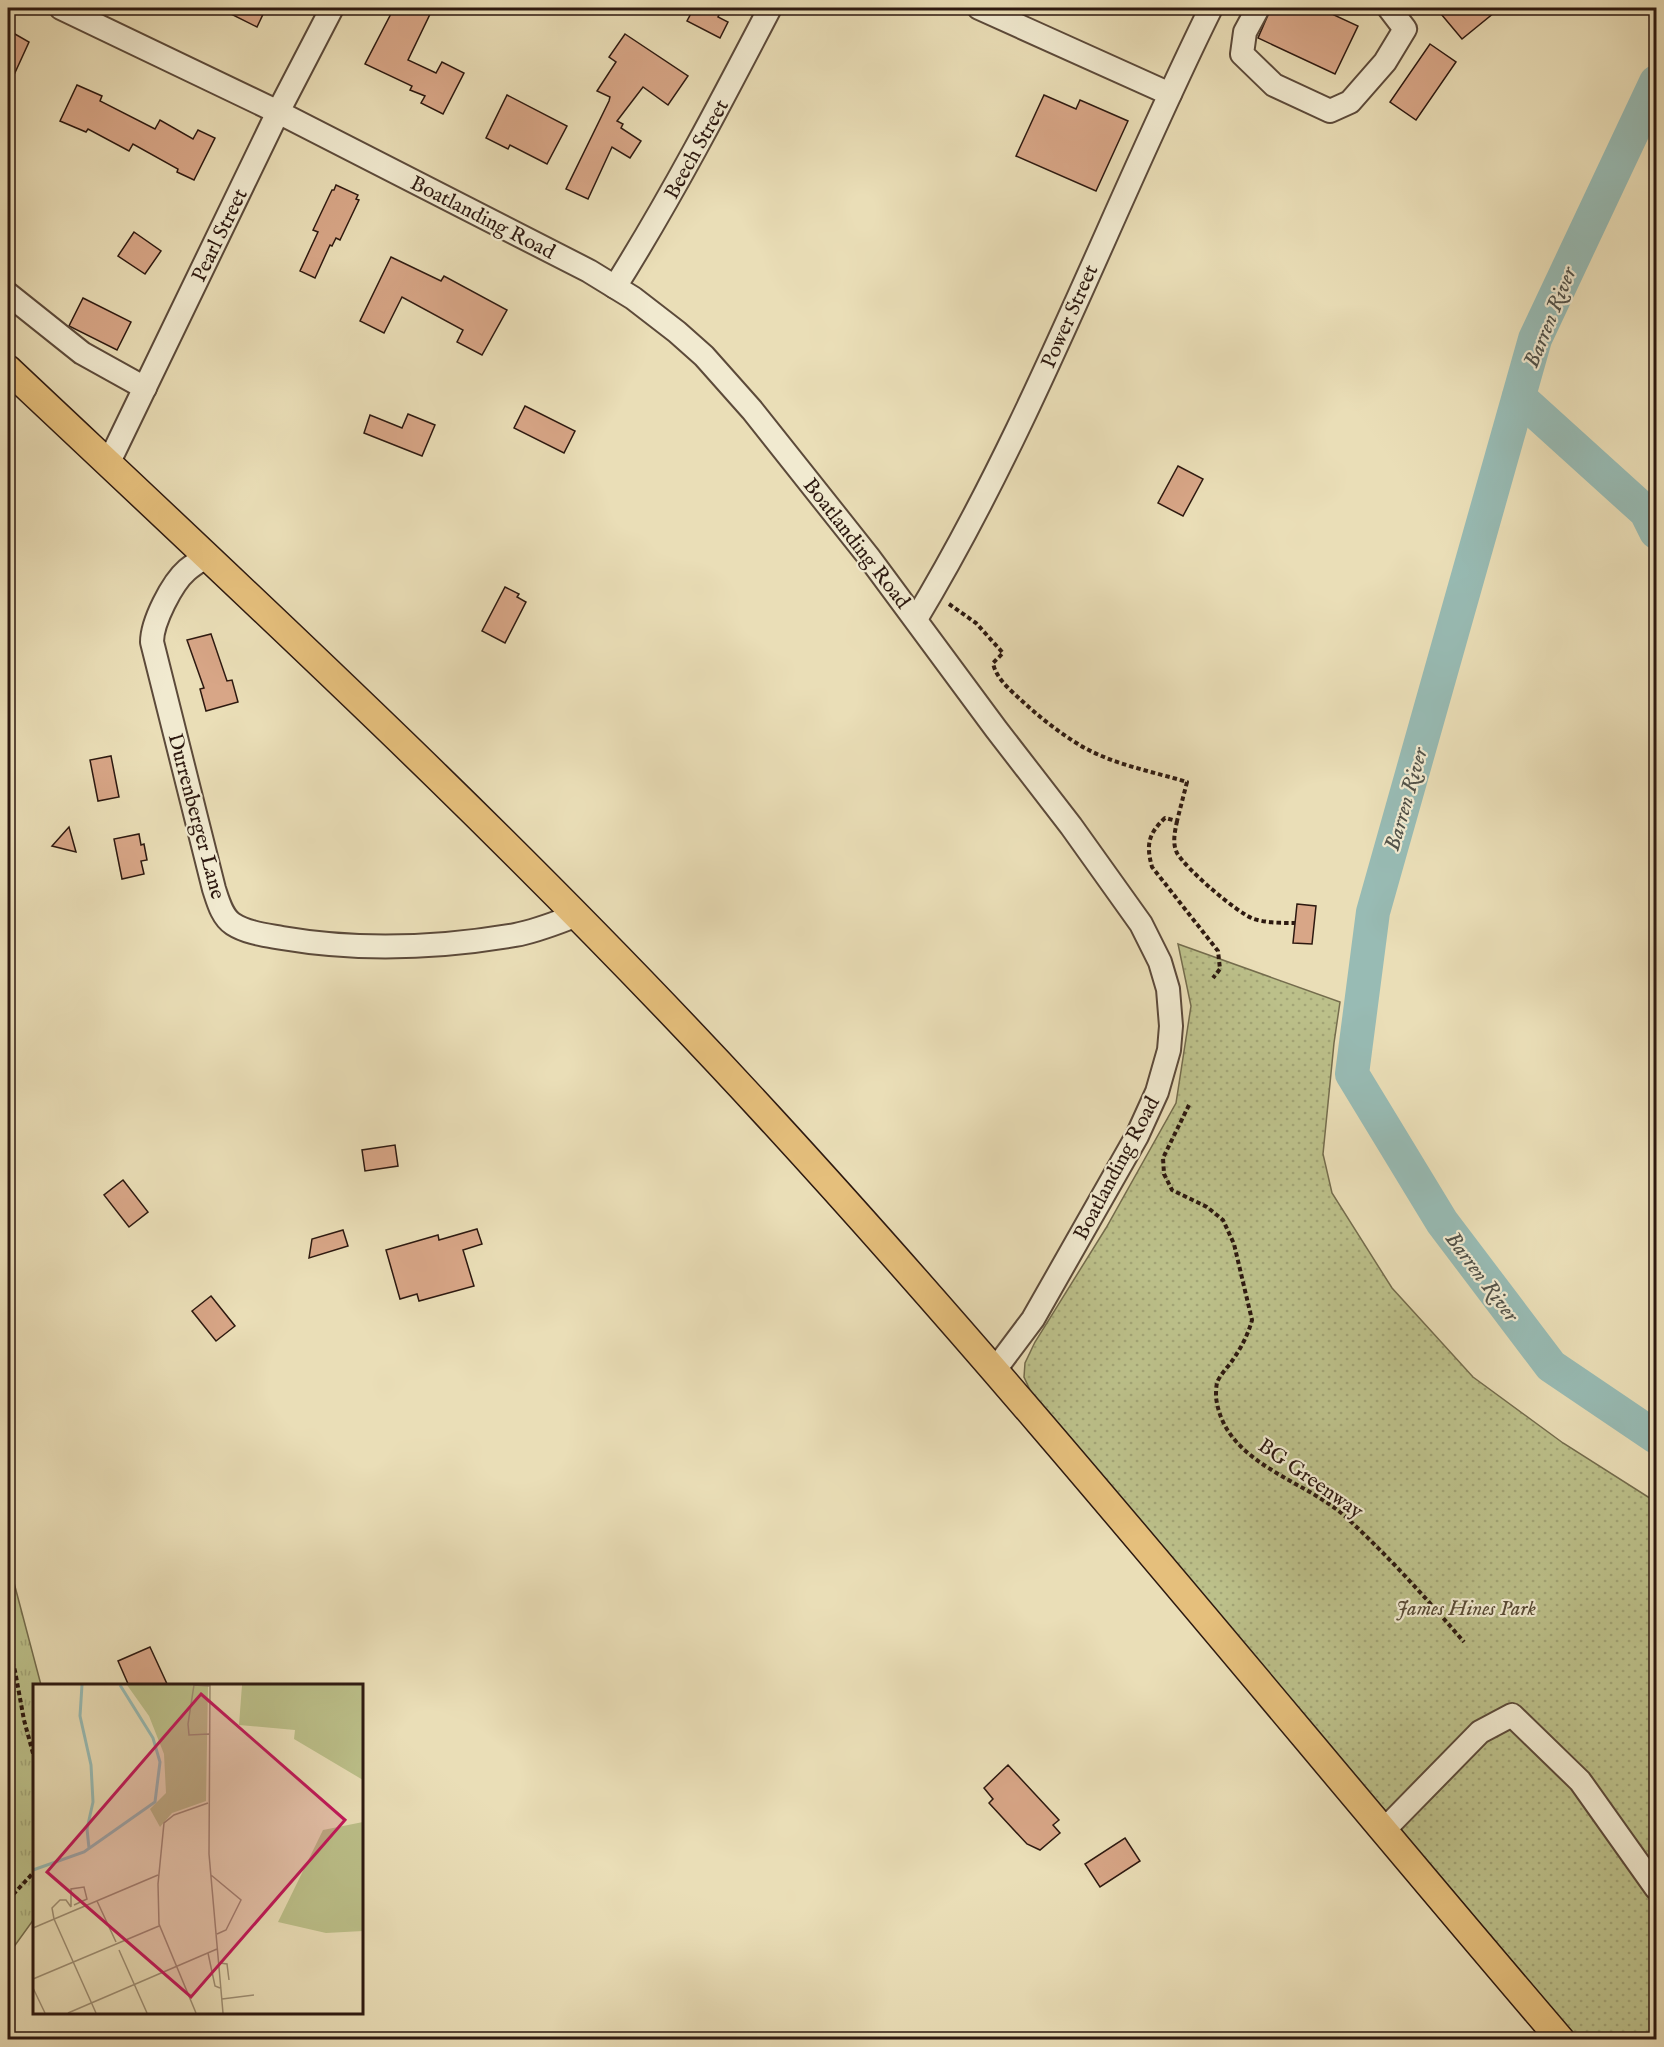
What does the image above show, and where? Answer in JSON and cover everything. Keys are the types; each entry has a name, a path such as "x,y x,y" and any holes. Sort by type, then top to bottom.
{"main road":[{"path":"12,381 108,464 424,763 576,915 765,1113 889,1249 994,1371 1561,2040"}],"street":[{"name":"Boatlanding Road","path":"61,8 278,112 579,265 650,310 677,332 728,382 801,471 916,619 1071,826 1141,924 1161,962 1169,1000 1171,1026 1169,1050 1162,1078 1148,1115 1033,1319 994,1371"},
{"name":"Pearl Street","path":"108,464 278,112 332,8"},
{"name":"Beech Street","path":"615,287 703,138 770,8"},
{"path":"979,8 1170,94"},
{"name":"Power Street","path":"916,619 966,533 1029,404 1211,8"},
{"path":"1258,8 1245,32 1242,54 1274,85 1330,111 1350,102 1385,62 1405,29 1389,8"},
{"path":"8,294 82,353 145,388"},
{"name":"Durrenberger Lane","path":"207,556 186,571 168,598 155,622 152,642 214,889 223,912 231,923 265,935 308,942 391,946 517,935 576,915"},
{"path":"1384,1830 1480,1731 1512,1715 1580,1781 1656,1888"}],"path":[{"path":"949,604 976,623 1003,652 993,663 994,672 1039,717 1090,750 1111,759 1187,782 1174,837 1176,852 1189,868 1233,907 1253,918 1279,924 1295,923"},
{"path":"1177,821 1165,818 1153,829 1147,850 1152,867 1218,951 1220,969 1213,978"},
{"name":"BG Greenway","path":"1189,1105 1163,1158 1164,1174 1172,1190 1207,1207 1223,1221 1234,1245 1252,1320 1249,1332 1217,1382 1216,1397 1224,1425 1237,1442 1260,1464 1319,1497 1347,1517 1422,1594 1464,1642"},
{"path":"8,1647 33,1755"},
{"path":"8,1900 33,1873"}],"green space":[{"name":"James Hines Park","path":"1178,944 1340,1002 1323,1154 1332,1193 1392,1288 1473,1377 1563,1443 1656,1502 1656,2039 1578,2039 1030,1390 1024,1377 1025,1363 1035,1342 1106,1228 1176,1103 1191,1006"},
{"path":"8,1560 41,1684 33,1684 33,1920 8,1955"}],"building":[{"path":"219,8 266,8 257,27"},
{"path":"394,8 433,8 408,60 436,73 442,62 464,73 443,114 421,103 425,96 410,90 412,86 365,64"},
{"path":"694,8 723,8 718,17 728,22 720,38 687,21"},
{"path":"1271,8 1319,8 1358,26 1335,74 1258,38"},
{"path":"1436,8 1500,8 1462,39"},
{"path":"8,30 29,42 8,88"},
{"path":"625,34 688,76 668,105 643,87 617,121 623,124 621,128 641,141 630,158 612,147 588,199 566,189 609,101 610,97 597,91 616,62 609,57"},
{"path":"1430,44 1456,62 1416,120 1390,102"},
{"path":"77,85 102,96 100,101 155,129 160,120 193,139 198,130 215,138 194,180 133,144 129,151 88,129 86,132 60,121"},
{"path":"507,95 567,126 547,164 510,145 508,149 486,138"},
{"path":"1044,95 1076,109 1080,100 1128,121 1096,191 1016,156"},
{"path":"336,185 358,195 356,199 359,200 340,240 336,238 332,246 330,245 315,278 300,271 318,232 313,230"},
{"path":"134,232 161,251 145,274 118,256"},
{"path":"391,257 441,281 444,276 507,310 482,355 457,342 463,330 402,297 384,333 360,321"},
{"path":"83,298 131,322 117,350 69,326"},
{"path":"525,406 575,431 564,453 514,428"},
{"path":"408,414 435,425 422,456 364,433 370,415 402,428"},
{"path":"1178,466 1203,479 1183,516 1158,503"},
{"path":"505,587 519,594 517,597 526,602 505,643 482,631"},
{"path":"211,634 227,681 232,680 238,702 206,711 200,689 204,688 187,640"},
{"path":"111,756 119,797 98,801 90,760"},
{"path":"69,827 76,852 52,846"},
{"path":"139,834 141,845 144,844 147,860 141,861 144,874 122,879 114,839"},
{"path":"1297,904 1316,906 1312,944 1293,943"},
{"path":"395,1145 398,1166 365,1171 362,1150"},
{"path":"123,1180 148,1212 129,1227 104,1195"},
{"path":"477,1229 482,1244 463,1250 474,1286 419,1301 417,1294 400,1299 386,1250 438,1235 439,1240"},
{"path":"343,1230 348,1246 309,1258 312,1239"},
{"path":"211,1296 235,1326 216,1341 192,1311"},
{"path":"150,1647 167,1684 128,1684 118,1661"},
{"path":"1008,1765 1059,1820 1053,1825 1060,1833 1040,1850 1027,1844 989,1803 993,1799 984,1788"},
{"path":"1125,1838 1140,1861 1100,1887 1085,1864"}],"waterway":[{"name":"Barren River","path":"1656,82 1535,339 1373,912 1352,1074 1442,1222 1551,1366 1656,1437"},
{"path":"1519,397 1646,512 1656,532"}]}
